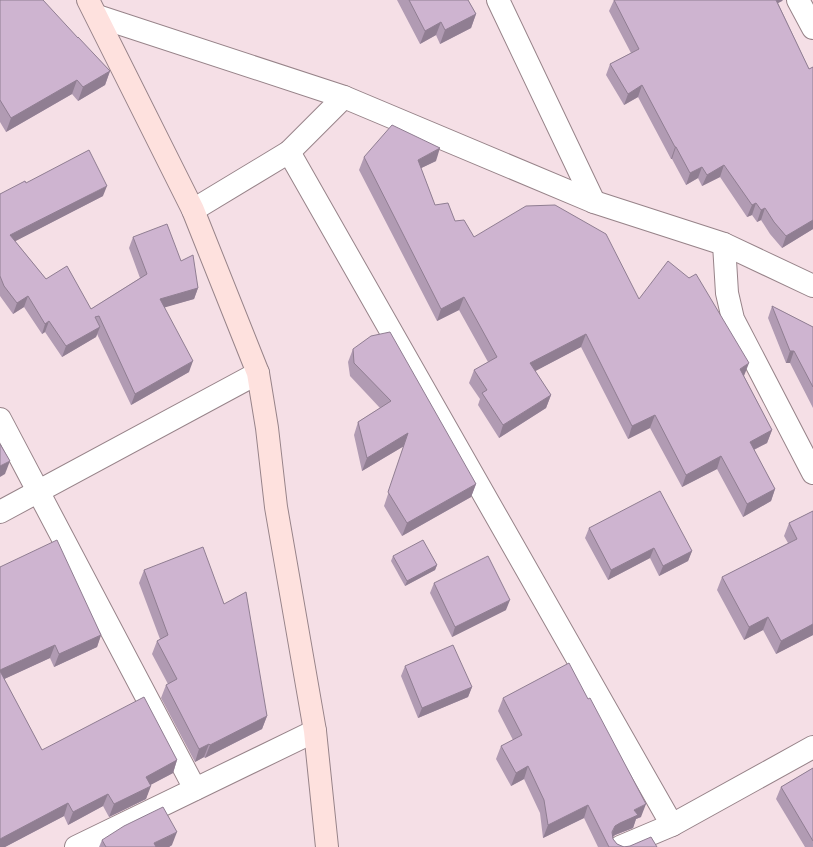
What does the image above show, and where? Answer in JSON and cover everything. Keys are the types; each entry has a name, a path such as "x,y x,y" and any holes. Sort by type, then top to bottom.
{"street":[{"path":"498,0 594,202"},
{"path":"798,0 813,28"},
{"path":"93,8 344,97 594,202 724,244 813,286"},
{"path":"93,8 193,210 258,373 267,428 276,508 315,731 327,847"},
{"path":"193,210 289,152 344,97"},
{"path":"289,152 672,825"},
{"path":"724,244 727,293 733,319 813,473"},
{"path":"0,512 258,373"},
{"path":"0,419 195,789"},
{"path":"76,847 315,731"},
{"path":"620,847 672,825 813,747"}],"building":[{"path":"0,0 43,0 110,71 83,87 77,80 11,118 0,100"},
{"path":"409,0 468,0 476,14 445,30 441,22 425,31"},
{"path":"614,0 776,0 809,69 813,67 813,220 786,236 765,208 761,210 756,203 752,205 724,165 707,175 702,167 690,173 642,85 628,94 610,64 639,49"},
{"path":"392,125 440,148 418,160 435,205 448,203 455,221 464,220 474,237 526,206 555,205 606,234 639,299 668,261 689,278 696,274 749,363 740,369 772,430 750,442 775,489 747,504 721,456 686,475 655,415 632,426 586,334 530,363 551,395 503,425 482,393 487,390 474,370 497,357 464,297 441,309 364,157"},
{"path":"89,150 107,186 10,235 46,279 67,266 91,309 147,274 133,237 167,224 181,261 193,255 198,288 160,299 193,361 135,394 99,316 95,317 100,327 66,346 49,321 45,324 28,296 17,303 4,286 0,276 0,194 25,181 26,183"},
{"path":"772,306 813,327 813,387 794,351 790,351"},
{"path":"390,332 476,484 407,523 388,492 408,433 367,458 358,422 391,401 354,363 353,349 371,336"},
{"path":"0,444 10,461 0,466"},
{"path":"660,491 692,551 663,566 654,548 611,570 589,528"},
{"path":"813,511 813,624 781,641 768,617 749,627 722,577 797,539 789,523"},
{"path":"57,540 101,635 59,654 55,645 0,670 0,567"},
{"path":"423,540 437,565 407,581 393,556"},
{"path":"203,547 224,604 246,592 267,716 210,745 209,744 199,749 166,685 177,679 157,641 168,635 144,570"},
{"path":"488,556 510,600 455,627 434,583"},
{"path":"453,645 472,687 422,708 405,666"},
{"path":"569,663 588,699 590,698 646,804 634,810 638,815 615,826 612,832 613,839 617,844 624,847 609,847 588,805 548,825 544,800 528,766 516,773 501,746 522,735 503,698"},
{"path":"0,671 42,750 144,697 177,760 146,777 151,786 114,804 108,794 73,812 68,803 0,839"},
{"path":"813,768 813,841 781,787"},
{"path":"163,807 177,832 154,843 156,847 106,847 102,840 124,826"},
{"path":"651,837 657,847 624,847"}]}
